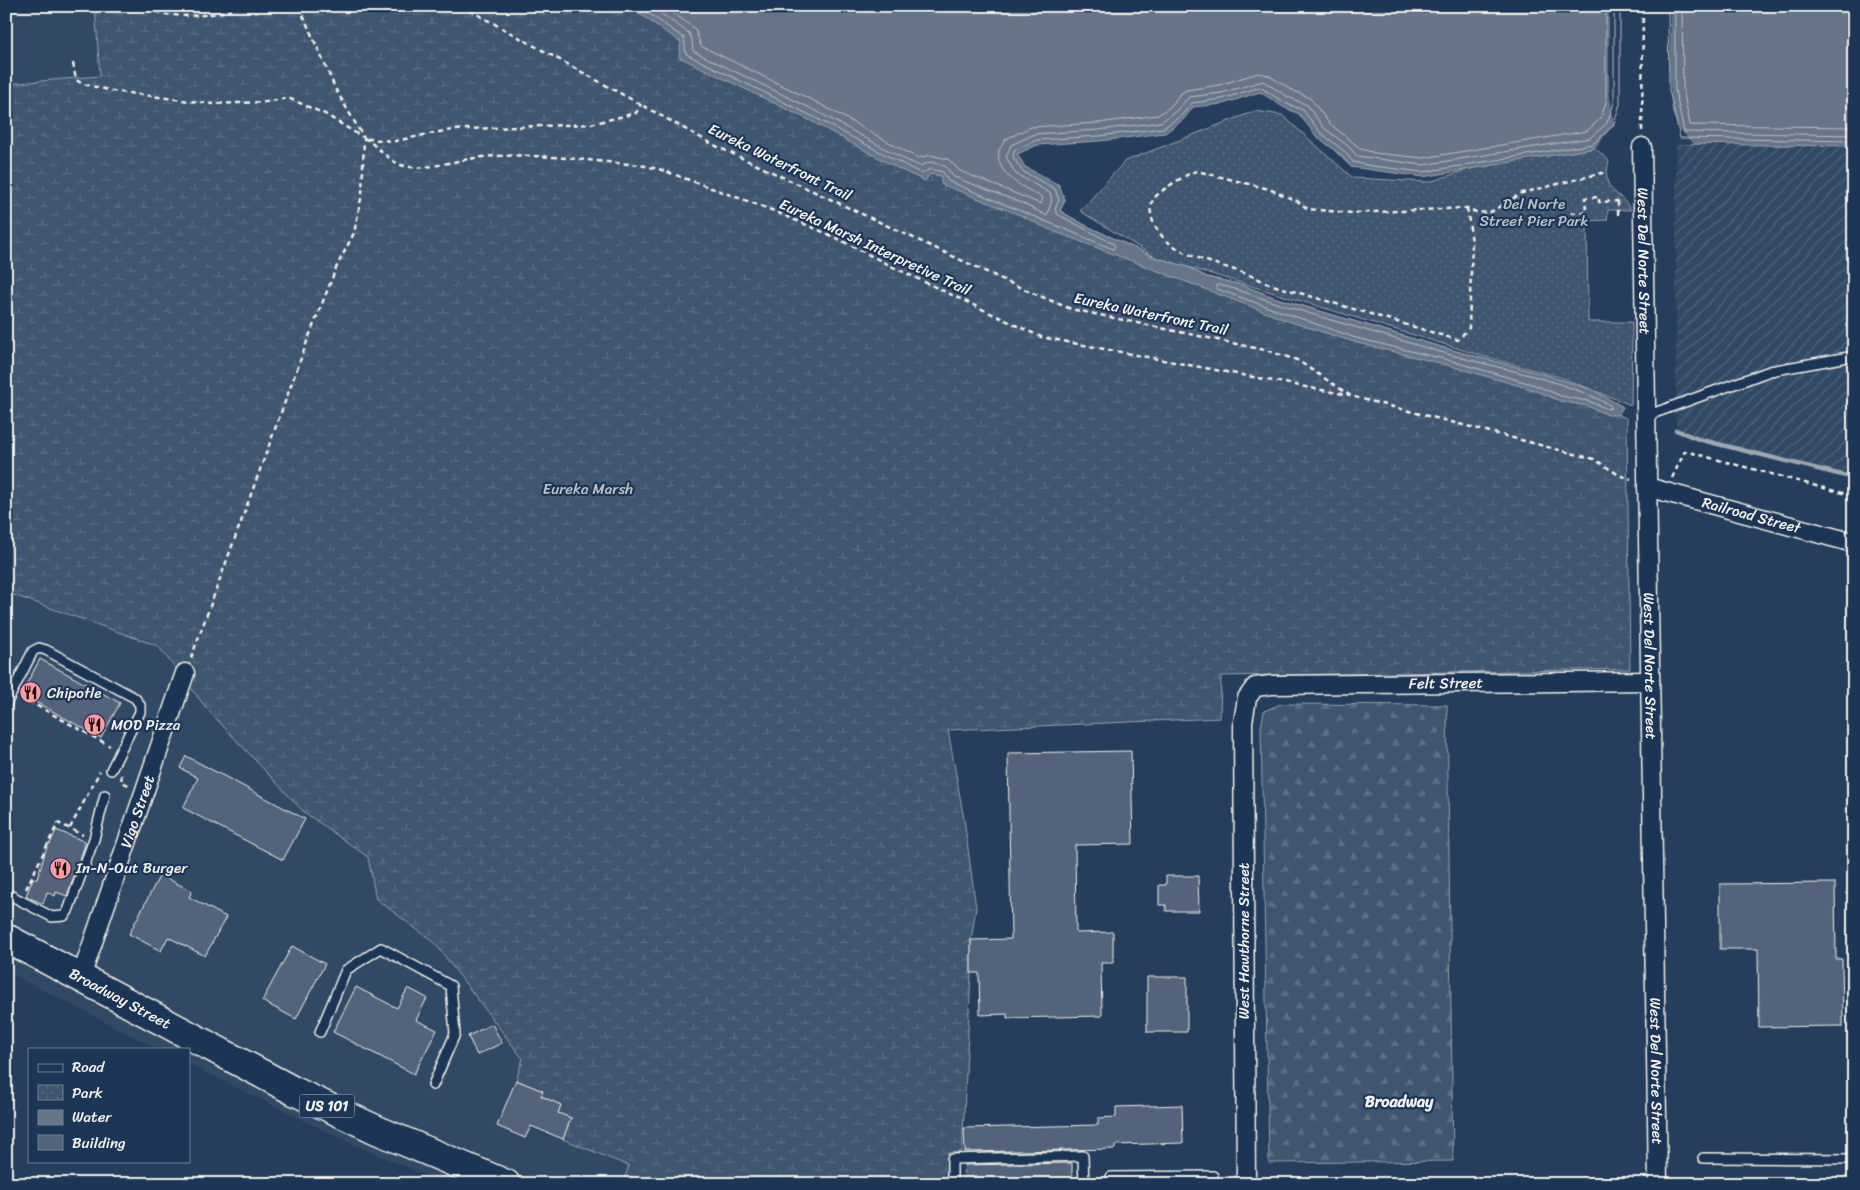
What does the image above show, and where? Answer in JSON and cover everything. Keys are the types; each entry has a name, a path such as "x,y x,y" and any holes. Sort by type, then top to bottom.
{"highway":[{"name":"Broadway Street","path":"6,938 294,1091 377,1130 463,1175 506,1184"}],"street":[{"name":"West Del Norte Street","path":"1642,147 1658,1184"},
{"name":"Railroad Street","path":"1647,483 1854,543"},
{"name":"Vigo Street","path":"81,977 185,673"},
{"name":"Felt Street","path":"1247,698 1256,687 1271,685 1650,681"},
{"name":"West Hawthorne Street","path":"1246,1184 1243,722 1247,698"}],"lane":[{"path":"1646,416 1770,370 1854,356"},
{"path":"6,704 33,651 38,648 46,650 135,698 140,705 140,712 120,752 107,768"},
{"path":"6,893 52,917 64,916 70,905 94,839 105,795"},
{"path":"320,1032 346,970 381,948 451,986 455,1034 433,1085"},
{"path":"952,1184 952,1159 1083,1156 1084,1184"},
{"path":"1703,1158 1854,1159"},
{"path":"1111,1184 1111,1178 1213,1176 1213,1184"}],"path":[{"path":"139,6 155,14 207,14 242,6"},
{"path":"185,673 308,339 337,266 354,233 362,194 364,138 336,90 299,6"},
{"name":"Eureka Waterfront Trail","path":"462,6 716,146 1002,280 1071,309 1265,350 1297,360 1351,396 1594,459 1624,477 1647,483 1670,481 1685,451 1854,496"},
{"path":"1642,147 1643,6"},
{"name":"Eureka Marsh Interpretive Trail","path":"73,64 76,80 83,84 113,92 214,104 264,102 288,98 325,114 378,146 391,159 410,166 424,166 488,156 640,165 760,206 828,234 975,307 1041,337 1351,396"},
{"path":"364,138 395,141 444,131 591,124 636,113 641,104"},
{"path":"1467,208 1472,242 1469,328 1458,340 1266,283 1253,275 1243,274 1187,254 1166,240 1153,224 1150,210 1154,198 1190,173 1197,172 1268,189 1297,201 1308,208 1352,212 1467,208 1476,212 1489,213 1522,193 1606,172"},
{"path":"1565,225 1572,225 1572,213 1586,212 1585,198 1598,197 1599,202 1619,200 1618,219"},
{"path":"21,697 108,743 112,748 109,754"},
{"path":"120,752 127,755 122,768 122,782 133,787"},
{"path":"70,829 107,768"},
{"path":"26,889 58,823 75,833 94,839"}],"shaded area":[{"path":"6,6 95,6 100,76 6,84"},
{"path":"1676,144 1854,146 1854,478 1698,439 1676,430"},
{"path":"11,594 158,646 208,710 304,812 368,857 376,899 434,942 523,1059 541,1097 561,1105 571,1118 563,1139 629,1166 622,1184 447,1184 352,1144 190,1064 190,1048 156,1048 6,971 6,599"}],"green space":[{"name":"Eureka Marsh","path":"95,6 1609,6 1479,166 1468,169 1351,167 1331,147 1283,79 1037,145 1017,154 1025,167 1059,185 1065,200 1060,211 1085,225 1154,257 1188,267 1207,277 1242,285 1276,298 1593,390 1623,407 1618,414 1627,419 1630,669 1221,676 1220,718 948,730 964,819 976,908 971,940 962,1152 948,1153 948,1184 622,1184 629,1166 563,1139 571,1118 558,1113 561,1105 541,1096 542,1091 516,1080 523,1059 434,942 376,899 368,857 304,812 208,710 158,646 11,594 6,599 6,84 100,76"},
{"name":"Del Norte Street Pier Park","path":"1255,111 1282,115 1353,178 1429,182 1479,166 1595,148 1609,161 1607,179 1609,185 1631,210 1608,210 1607,220 1587,221 1588,322 1632,322 1631,405 1560,377 1483,356 1155,257 1080,211 1125,161"},
{"path":"1281,704 1447,705 1453,1161 1269,1163 1261,727 1264,711"}],"water":[{"path":"628,6 1625,6 1617,129 1595,148 1423,177 1351,167 1341,155 1316,136 1299,114 1283,107 1260,92 1223,104 1193,107 1184,119 1165,133 1100,141 1037,145 1017,154 1025,167 1059,185 1065,200 1060,211 1085,225 1154,257 1188,267 1207,277 1242,285 1276,298 1593,390 1623,407 1618,415 1608,415 1587,406 1560,401 1534,390 1447,365 1354,342 1291,322 1048,229 1020,215 941,184 941,176 930,174 925,181 809,120 679,57 681,42"},
{"path":"1663,6 1854,6 1854,146 1676,144 1671,130"}],"pier":[{"path":"1609,6 1628,6 1628,105 1619,130 1597,150 1595,148 1614,124 1609,90"},
{"path":"1661,6 1671,6 1669,69 1672,113 1679,129 1694,144 1674,145 1669,131 1662,91"}],"building":[{"path":"40,659 120,703 101,738 21,694"},
{"path":"1131,751 1133,844 1075,845 1076,933 1113,932 1113,963 1101,963 1102,1016 1007,1018 1007,1014 980,1015 979,973 971,973 971,940 1011,939 1008,753"},
{"path":"186,756 305,819 283,860 183,808 198,778 180,768"},
{"name":"In-N-Out Burger","path":"56,830 86,842 67,896 56,892 55,896 47,892 43,904 26,896 33,878 37,879 48,843 50,844"},
{"path":"160,875 192,891 189,897 226,917 205,956 168,937 161,951 129,934"},
{"path":"1166,876 1198,876 1199,911 1166,911 1166,905 1159,905 1159,885 1166,885"},
{"path":"1835,883 1836,959 1842,959 1843,1026 1759,1027 1758,949 1720,949 1720,884"},
{"path":"292,946 325,964 296,1019 262,1001"},
{"path":"1147,977 1187,977 1187,1032 1147,1032"},
{"path":"356,987 397,1008 408,988 427,998 416,1020 437,1030 414,1074 333,1032"},
{"path":"492,1024 502,1043 477,1055 468,1036"},
{"path":"516,1080 543,1091 541,1096 561,1105 558,1113 571,1118 563,1139 531,1126 525,1138 497,1126"},
{"path":"1182,1105 1183,1143 1115,1145 1115,1149 965,1152 964,1128 1098,1125 1098,1118 1116,1117 1116,1107"},
{"path":"1072,1163 1072,1184 962,1184 965,1165"}],"waterway":[{"path":"1676,430 1698,439 1854,478"}],"place":[{"name":"Chipotle","path":"31,693"},
{"name":"MOD Pizza","path":"95,725"},
{"name":"In-N-Out Burger","path":"60,868"}],"district":[{"name":"Broadway","path":"1399,1101"}]}
